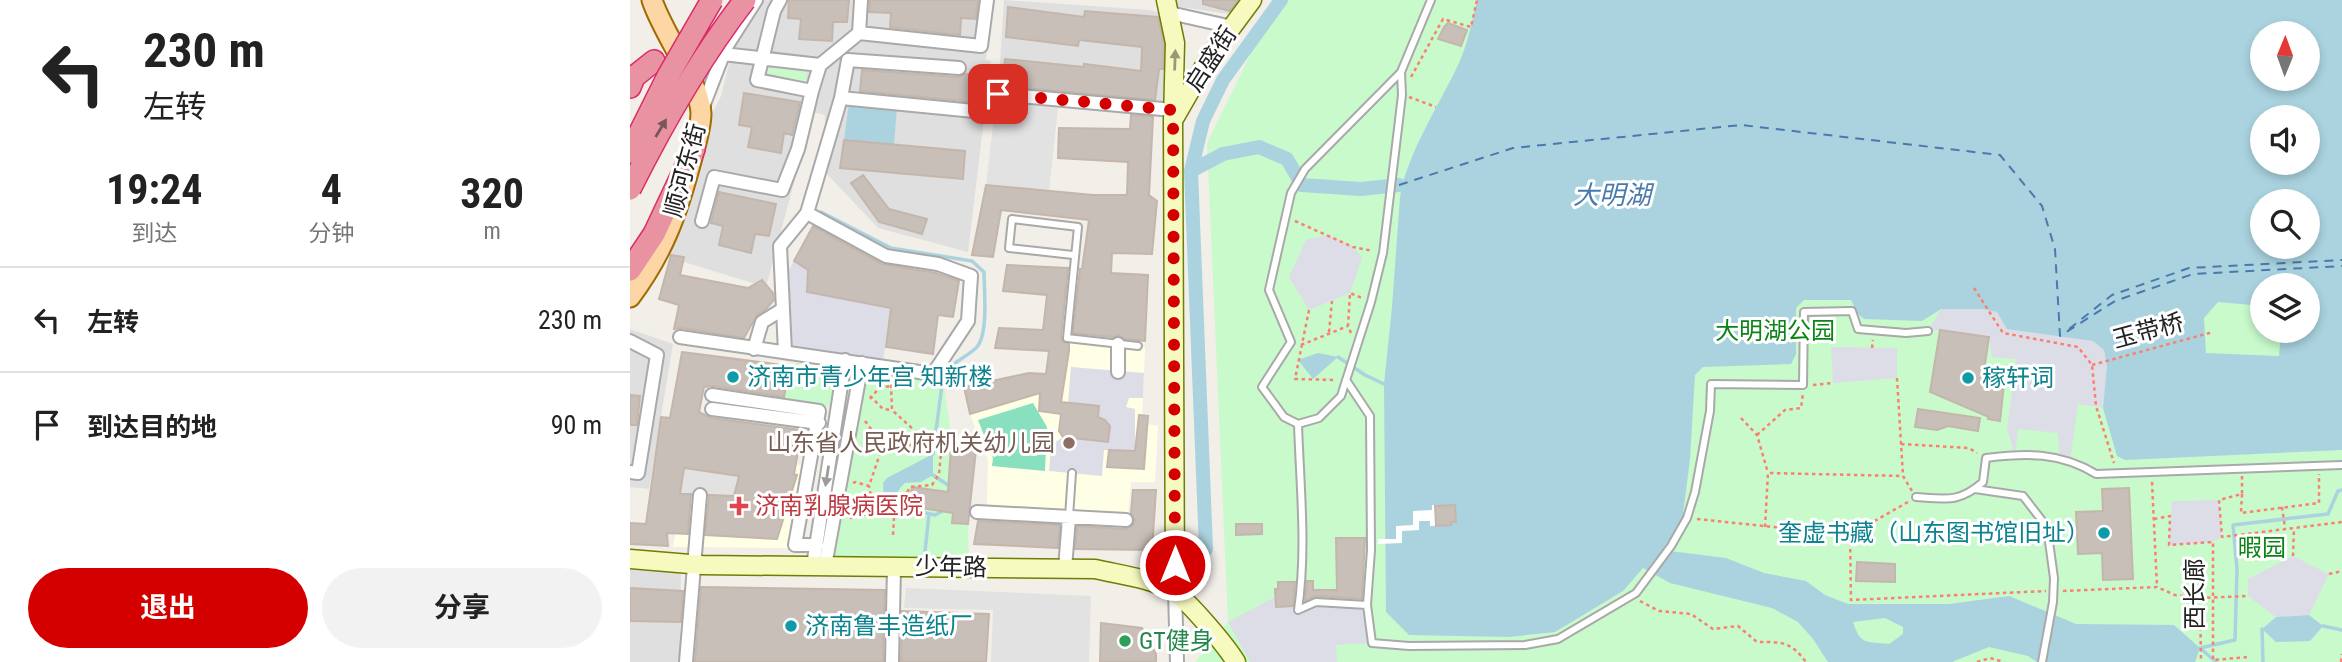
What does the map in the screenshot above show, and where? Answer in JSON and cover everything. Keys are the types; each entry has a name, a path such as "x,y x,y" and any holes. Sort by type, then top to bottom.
{"highway":[{"path":"630,152 668,76 712,0"},
{"path":"630,189 659,130 719,33 745,0"},
{"path":"630,86 634,77 654,61"},
{"path":"630,270 654,234 694,149"}],"main road":[{"name":"顺河东街","path":"630,297 664,243 680,202 701,113 694,90 652,0"},
{"path":"630,72 654,61 673,65 694,90"}],"street":[{"path":"701,113 723,54 756,0"},
{"path":"780,0 757,80 812,91"},
{"path":"859,33 981,46 987,0"},
{"name":"启盛街","path":"1173,115 1209,58 1252,0"},
{"path":"702,221 714,177 782,190 798,149 820,65 859,33 862,5"},
{"path":"1177,662 1173,115 1175,43 1168,6 1232,27"},
{"path":"723,54 820,65"},
{"path":"785,352 780,246 807,214 841,98 848,60 959,68"},
{"path":"998,94 1173,115"},
{"path":"841,98 974,111"},
{"path":"680,337 933,374 968,321 971,276 938,264 887,256 807,214"},
{"path":"754,349 762,322 783,309"},
{"path":"630,341 657,355 638,473 630,472"},
{"path":"1118,344 1118,372"},
{"path":"819,566 817,545 845,360"},
{"path":"819,566 843,491 858,418 858,385 862,363"},
{"path":"712,395 820,411 795,545 817,545"},
{"path":"712,409 819,423"},
{"path":"686,662 700,495"},
{"path":"977,512 1126,520"},
{"path":"1065,569 1069,517"},
{"name":"少年路","path":"630,559 695,564 1065,569 1106,572 1139,579 1175,592 1236,662"},
{"path":"892,662 894,566"}],"lane":[{"path":"1401,72 1402,94 1395,166 1383,253 1371,302 1341,396 1320,418 1298,424 1284,417 1262,387 1291,342 1269,290 1291,193 1305,169 1401,72 1431,0"},
{"path":"1073,255 1009,248 1012,219 1078,227 1073,255 1067,338 1138,346"},
{"path":"1347,377 1370,416 1371,550 1367,605 1372,643 1409,646 1525,645 1558,639 1630,596 1648,578 1671,546 1687,517 1695,492 1710,411 1711,384 1803,386 1804,312 1852,311 1858,329 1906,333 1928,331"},
{"path":"1298,424 1302,534 1298,610 1316,603 1367,605"},
{"path":"1916,497 1952,500 1970,494 1983,482 1986,458 2015,455 2059,457 2096,474 2342,465"},
{"path":"1069,517 1072,473"},
{"path":"1975,489 2023,496 2048,527 2054,591 2042,662"}],"path":[{"path":"1436,107 1402,94 1443,19 1471,27 1477,0"},
{"path":"1285,217 1353,247 1383,253"},
{"path":"1974,288 2003,333 2078,347 2092,365 2096,406 2118,473"},
{"path":"1356,348 1348,326 1350,293 1371,302"},
{"path":"1328,334 1332,301"},
{"path":"1308,310 1294,379 1347,377"},
{"path":"1291,342 1301,345 1348,326"},
{"name":"玉带桥","path":"2092,365 2213,332"},
{"path":"892,410 891,386 900,369"},
{"path":"1687,517 1850,535 1916,497 1903,476 1897,378"},
{"path":"1757,435 1785,410 1801,408 1803,386 1832,383"},
{"path":"858,385 883,409 892,410 925,440 942,443 939,474 932,485 910,486 894,517 893,536"},
{"path":"891,386 879,388 870,397 858,418 883,445 916,445 925,440"},
{"path":"1741,418 1757,435 1768,473 1765,527"},
{"path":"1901,444 1969,448 1986,458"},
{"path":"874,512 869,486 883,445"},
{"path":"2242,469 2241,513 2319,503 2320,466"},
{"path":"2152,472 2157,587"},
{"path":"1768,473 1903,476"},
{"path":"869,486 855,482 843,491 851,518 874,512 894,517"},
{"path":"2242,494 2219,500 2222,537 2342,522"},
{"path":"2283,508 2286,528"},
{"name":"西长廊","path":"2154,519 2170,516 2169,545 2213,542 2213,660 2248,657"},
{"path":"2293,556 2294,527"},
{"path":"1850,535 1851,600 2157,587 2175,596 2246,596"},
{"path":"2329,574 2342,571"},
{"path":"1630,596 1659,611 1692,614 1713,629 1738,626 1757,642 1784,642 1797,650 1806,662"},
{"path":"2200,598 2201,662"},
{"path":"2341,660 2342,654"},
{"path":"1977,662 1990,658 2004,662"}],"shaded area":[{"path":"759,0 992,0 986,60 991,61 968,252 878,228 825,172 825,115 813,112 766,287 658,254 694,149 721,96 735,39"},
{"path":"1004,0 1150,10 1164,14 1168,74 1164,113 998,94"},
{"path":"1166,0 1251,0 1241,16 1168,5"},
{"path":"996,101 1058,108 1049,190 986,185"},
{"path":"1328,235 1353,247 1362,258 1350,293 1309,310 1289,277 1306,240"},
{"path":"794,261 808,270 807,292 891,308 882,367 785,352 782,282"},
{"path":"1941,309 1983,309 1997,312 2002,319 2056,335 2093,341 2104,350 2107,366 2103,408 2078,404 2070,461 2059,457 2058,433 2018,429 2015,455 2007,429 2016,359 1992,357 1989,337 1940,330 1928,331"},
{"path":"630,329 673,344 649,489 630,487"},
{"name":"山东省人民政府机关幼儿园","path":"1072,338 1145,347 1142,423 1158,426 1155,482 1131,482 1128,515 987,506 988,460 970,414 1040,393 1062,395"},
{"path":"1831,347 1897,348 1897,378 1833,383"},
{"path":"1071,367 1144,373 1143,398 1129,398 1126,407 1135,409 1135,451 1104,450 1102,476 1049,471 1051,445 1063,437 1102,441 1109,436 1110,426 1098,417 1098,406 1068,403"},
{"name":"济南乳腺病医院","path":"692,446 805,466 788,548 673,547"},
{"path":"684,469 739,476 734,496 680,494"},
{"path":"2219,500 2222,537 2213,542 2169,545 2172,501"},
{"path":"2293,556 2329,574 2309,615 2276,617 2248,596 2248,579"},
{"path":"630,569 681,571 680,662 630,662"},
{"path":"906,588 1091,596 1089,662 991,662 993,610 904,608"},
{"path":"1275,597 1298,610 1316,602 1367,605 1372,643 1336,645 1337,662 1250,662 1228,622"}],"green space":[{"name":"大明湖公园","path":"1277,0 2342,0 2342,662 1195,662 1228,622 1207,143"},
{"path":"799,66 807,70 806,83 796,85 764,75 766,69"},
{"path":"797,363 837,369 831,407 784,399 790,366"},
{"path":"868,373 943,377 957,478 952,522 968,524 969,561 833,557"},
{"path":"1033,403 1047,427 1045,471 992,466 993,458 978,420"}],"water":[{"name":"大明湖","path":"1477,0 2342,0 2342,450 2125,460 2117,456 2103,408 2107,366 2104,350 2093,341 2007,329 1997,312 1983,309 1941,309 1922,321 1864,319 1858,314 1851,300 1804,300 1796,308 1796,354 1791,364 1703,367 1695,375 1690,459 1682,522 1662,550 1726,558 1764,573 1806,581 1825,595 1848,604 1949,604 2009,596 2076,624 2174,625 2200,648 2195,662 2037,662 2028,656 1989,647 1952,662 1828,662 1798,622 1772,608 1670,583 1643,568 1623,591 1555,632 1509,637 1409,635 1386,612 1384,384 1400,197 1417,146 1451,79 1467,40","holes":["1885,618 1903,627 1903,634 1889,644 1865,641 1853,622"]},
{"path":"849,103 897,107 894,145 844,140"},
{"path":"1318,353 1338,357 1313,379 1298,360"},
{"path":"933,454 933,475 921,482 905,483 891,505 884,505 883,483 887,478"},
{"path":"2309,615 2323,626 2310,641 2276,642 2262,629 2276,617"}],"pier":[{"path":"1432,505 1455,505 1456,522 1451,522 1451,525 1430,526 1430,521 1419,521 1419,530 1402,531 1402,543 1378,544 1378,539 1396,539 1396,526 1413,525 1413,511 1432,510"}],"building":[{"path":"789,0 849,0 847,22 833,22 832,41 799,39 801,19 788,18"},
{"path":"870,0 978,0 976,19 961,18 960,35 890,27 891,13 869,12"},
{"path":"1203,0 1238,0 1230,11 1203,4"},
{"path":"1008,7 1084,17 1085,11 1158,17 1164,44 1163,69 1159,69 1155,100 1002,86 1005,59 1141,71 1142,47 1079,40 1078,46 1006,37"},
{"path":"1448,23 1467,30 1461,46 1438,39"},
{"path":"862,70 958,77 965,74 976,75 973,102 860,91"},
{"path":"744,93 800,102 792,135 784,133 781,153 748,147 752,127 739,125"},
{"path":"1131,115 1153,117 1149,195 1157,201 1152,254 1112,253 1111,273 1148,275 1145,341 1125,339 1119,335 1113,337 1073,333 1089,220 1001,210 993,257 972,255 986,185 1093,195 1127,195 1128,162 1058,158 1059,128 1130,129"},
{"path":"844,140 965,151 963,179 840,168"},
{"path":"863,175 889,209 927,219 922,234 879,222 851,183"},
{"path":"719,192 776,204 769,236 755,234 751,253 719,245 723,226 711,223"},
{"path":"813,226 882,264 936,273 959,281 953,317 938,315 933,354 886,347 891,308 807,292 808,270 794,261"},
{"path":"671,255 684,257 680,275 748,288 762,280 773,293 774,300 757,315 744,338 674,329 679,305 659,299"},
{"path":"1007,265 1068,268 1061,337 1063,342 1069,344 1069,351 1061,402 1099,406 1098,417 1110,426 1108,442 1063,437 1059,431 1061,414 1039,411 1040,393 970,414 964,387 1029,373 1046,374 1049,351 995,348 999,328 1043,330 1047,295 1003,291"},
{"name":"稼轩词","path":"1940,330 1989,337 1984,370 2005,374 2000,421 1988,419 1989,417 1930,392"},
{"path":"682,352 790,366 784,397 713,386 704,387 699,412 711,418 802,430 794,474 797,475 777,539 705,535 709,495 734,496 739,476 684,468 680,494 691,494 688,534 667,533 668,546 630,544 630,523 646,524 661,417 670,418"},
{"path":"630,395 640,396 637,425 630,425"},
{"path":"1918,409 1980,418 1978,431 1948,426 1937,430 1915,427"},
{"path":"1139,415 1148,416 1144,469 1107,467 1109,450 1135,451"},
{"path":"951,447 976,450 968,524 952,523 953,513 909,506 912,487 948,492"},
{"name":"奎虚书藏（山东图书馆旧址）","path":"2129,488 2133,579 2103,580 2102,553 2078,554 2076,512 2103,511 2102,489"},
{"path":"1133,490 1156,490 1152,550 1075,549 1077,526 1126,529 1133,525"},
{"path":"1455,505 1456,522 1436,526 1435,506"},
{"path":"978,521 1060,525 1058,548 974,544"},
{"path":"1236,524 1262,524 1262,534 1236,535"},
{"path":"1336,538 1365,538 1362,599 1316,596 1305,601 1307,581 1313,581 1313,590 1337,590"},
{"path":"1857,562 1895,564 1895,582 1856,581"},
{"path":"1278,582 1295,582 1293,606 1276,607 1275,589 1278,589"},
{"name":"济南鲁丰造纸厂","path":"701,587 885,590 883,662 695,662"},
{"path":"630,588 683,591 681,622 630,621"},
{"path":"902,611 989,614 986,662 901,662"},
{"name":"GT健身","path":"1101,623 1142,628 1156,654 1156,662 1100,662"}],"waterway":[{"path":"1206,549 1191,171 1203,121 1223,80 1281,0"},
{"path":"692,57 709,31"},
{"path":"1191,171 1223,154 1259,147 1287,159 1302,185 1361,189 1399,185"},
{"path":"821,212 891,248 972,261 984,272 983,333 976,348 954,364 943,377 933,454"},
{"path":"1338,357 1384,384"},
{"path":"933,475 951,487"},
{"path":"2200,648 2235,640 2237,569 2233,525 2328,514 2338,491 2342,490"},
{"path":"891,505 935,515 946,509"},
{"path":"924,561 929,514"},
{"path":"2323,626 2342,630"},
{"path":"2262,629 2263,662"},
{"path":"2200,648 2216,662"}],"ferry route":[{"path":"1399,185 1513,148 1741,125 2000,155 2042,206 2055,249 2060,336 2115,301 2193,274 2342,266"},
{"path":"2069,329 2112,295 2189,268 2342,260"}],"place":[{"name":"济南市青少年宫 知新楼","path":"733,377"},
{"name":"稼轩词","path":"1968,378"},
{"name":"山东省人民政府机关幼儿园","path":"1069,443"},
{"name":"济南乳腺病医院","path":"739,506"},
{"name":"奎虚书藏（山东图书馆旧址）","path":"2104,533"},
{"name":"济南鲁丰造纸厂","path":"791,626"},
{"name":"GT健身","path":"1125,641"}],"route":[{"path":"998,94 1173,110 1175,565"}],"park label":[{"name":"暇园","path":"2262,548"}]}
